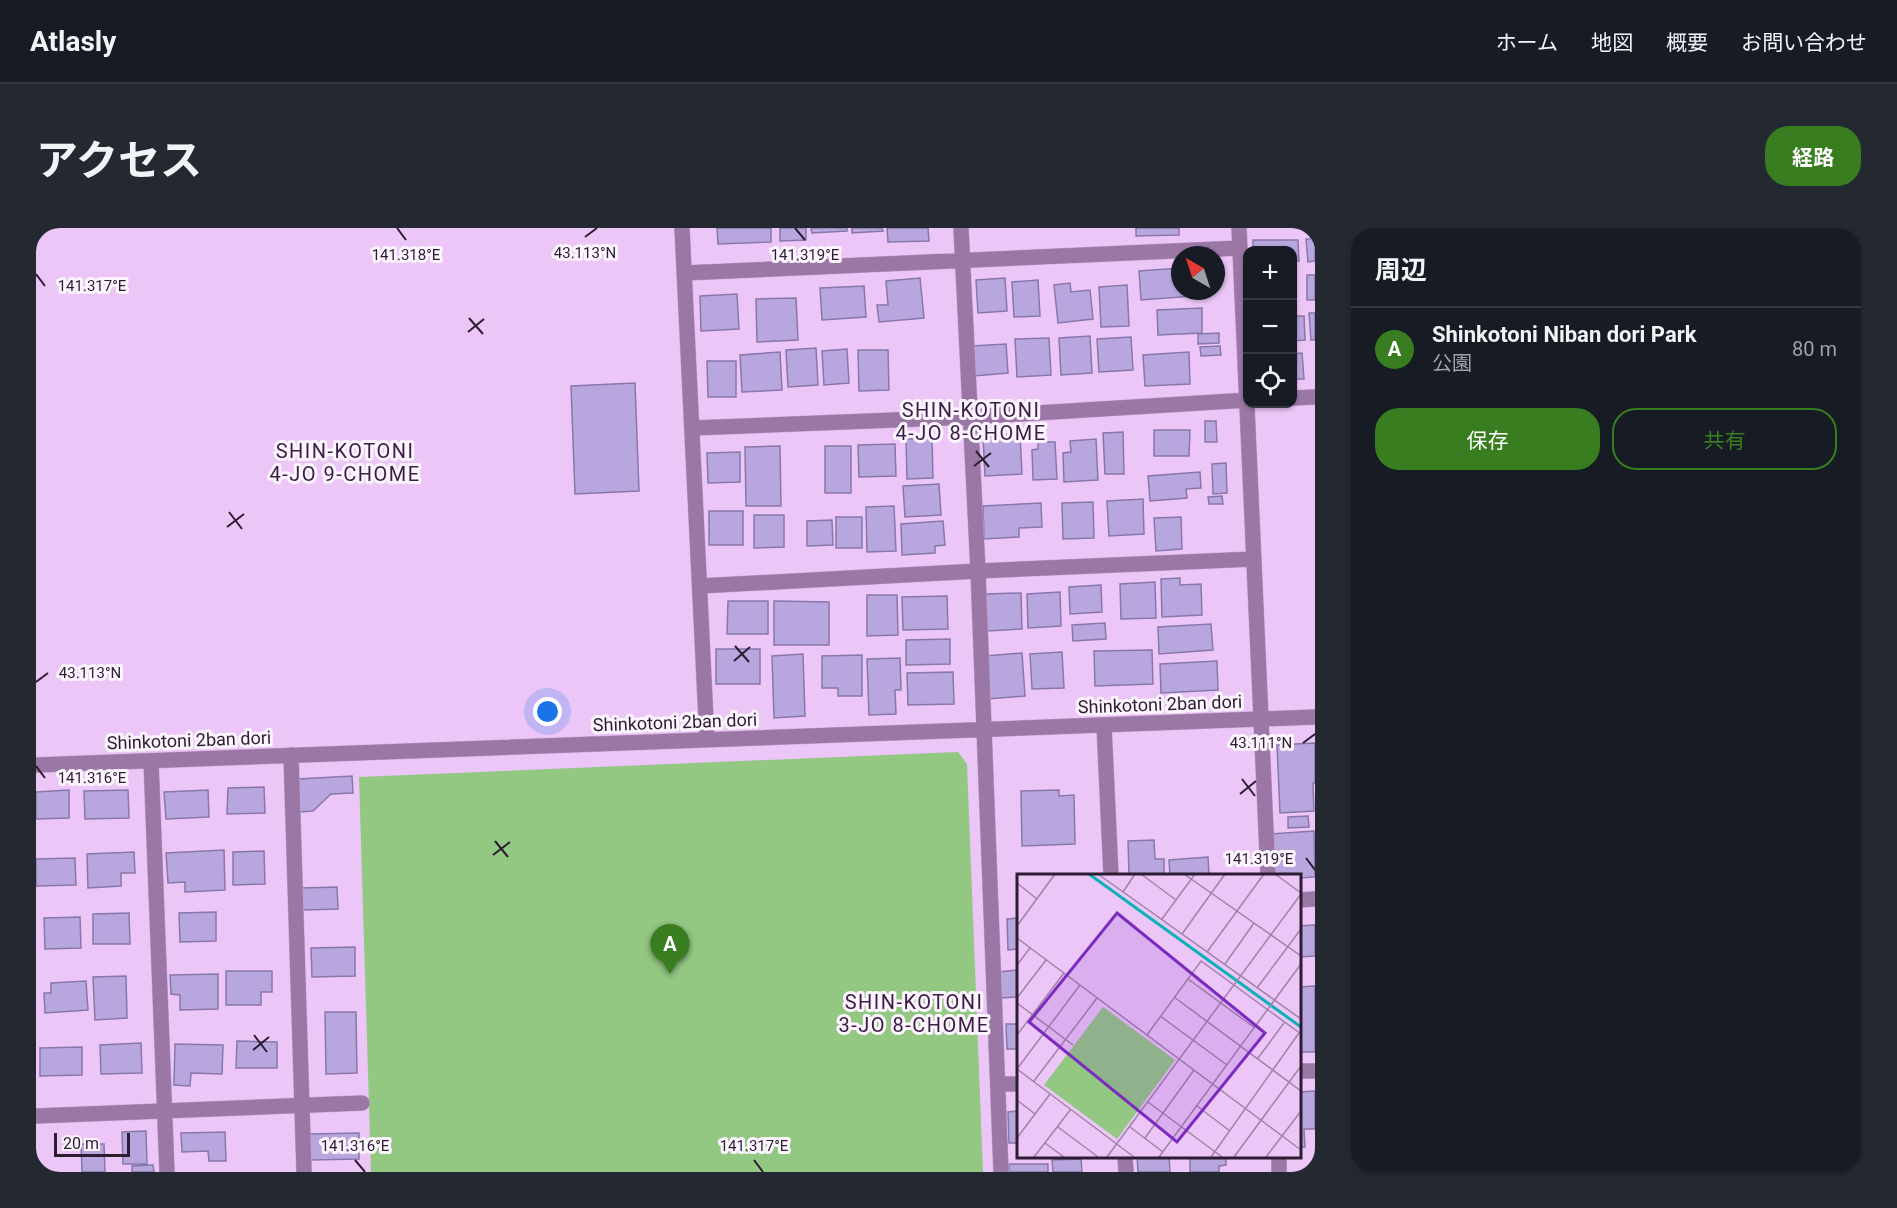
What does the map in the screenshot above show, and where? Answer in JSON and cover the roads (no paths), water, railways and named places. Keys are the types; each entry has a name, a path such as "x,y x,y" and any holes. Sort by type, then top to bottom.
{"street":[{"path":"682,228 707,740"},
{"path":"961,228 978,571 1001,1172"},
{"path":"1239,228 1245,354"},
{"path":"684,273 1240,248"},
{"path":"1297,398 1315,397"},
{"path":"692,428 970,417 1243,400"},
{"path":"1247,408 1268,874"},
{"path":"700,586 1254,559"},
{"name":"Shinkotoni 2ban dori","path":"36,765 1315,717"},
{"path":"1104,725 1111,874"},
{"path":"291,755 304,1172"},
{"path":"151,761 167,1172"},
{"path":"1300,900 1315,899"},
{"path":"999,1084 1017,1084"},
{"path":"36,1116 362,1103"},
{"path":"1125,1157 1126,1172"}],"place":[{"name":"Shinkotoni Niban dori Park","path":"670,974"}],"district":[{"name":"SHIN-KOTONI 4-JO 8-CHOME","path":"971,422"},
{"name":"SHIN-KOTONI 4-JO 9-CHOME","path":"345,462"},
{"name":"SHIN-KOTONI 3-JO 8-CHOME","path":"914,1014"}]}
